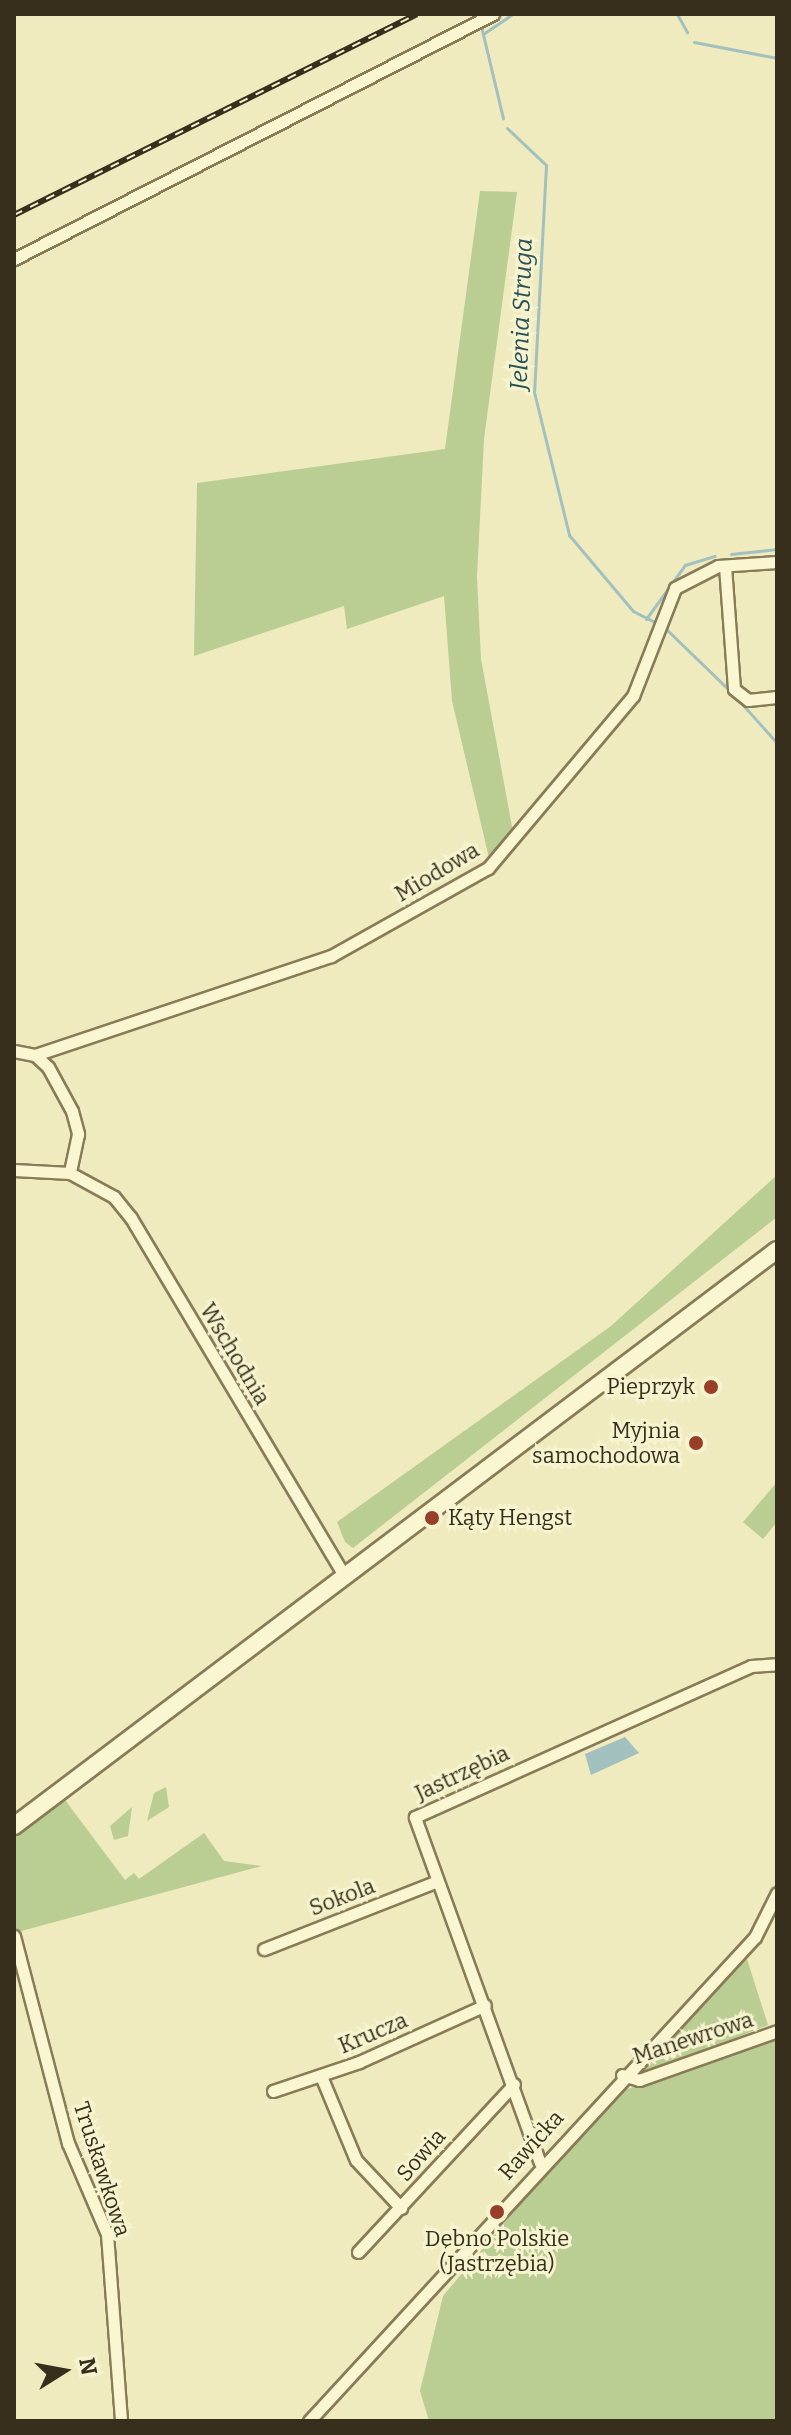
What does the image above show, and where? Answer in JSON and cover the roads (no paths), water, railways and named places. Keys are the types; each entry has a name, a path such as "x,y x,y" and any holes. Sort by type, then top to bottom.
{"main road":[{"path":"14,1826 777,1250"}],"street":[{"path":"14,259 493,14"},
{"name":"Miodowa","path":"35,1055 331,956 488,868 633,696 675,588 725,566 777,562"},
{"path":"725,566 734,689 748,700 777,697"},
{"path":"14,1051 35,1055 75,1121 70,1173 14,1170"},
{"name":"Wschodnia","path":"70,1173 114,1197 131,1218 344,1576"},
{"name":"Jastrzębia","path":"540,2163 485,2005 415,1830 419,1813 751,1666 777,1664"},
{"name":"Sokola","path":"264,1949 435,1882"},
{"name":"Rawicka","path":"309,2421 540,2163 755,1937 777,1893"},
{"name":"Truskawkowa","path":"14,1936 71,2151 107,2234 121,2421"},
{"name":"Krucza","path":"273,2091 321,2076 485,2005"},
{"name":"Manewrowa","path":"622,2075 639,2080 777,2031"},
{"path":"321,2076 356,2160 401,2208"},
{"name":"Sowia","path":"358,2252 514,2084"}],"water":[{"path":"625,1737 639,1753 591,1775 585,1754"}],"waterway":[{"path":"483,34 513,14"},
{"path":"677,14 687,32"},
{"name":"Jelenia Struga","path":"481,26 503,118"},
{"path":"694,42 777,58"},
{"name":"Jelenia Struga","path":"507,128 546,165 534,392 569,535 633,611 655,622"},
{"path":"731,554 777,549"},
{"path":"646,619 685,565 715,556"},
{"name":"Jelenia Struga","path":"665,628 729,690"},
{"name":"Jelenia Struga","path":"734,695 777,743"}],"railway":[{"path":"14,215 417,14"}],"place":[{"name":"Pieprzyk","path":"711,1387"},
{"name":"Myjnia samochodowa","path":"696,1443"},
{"name":"Kąty Hengst","path":"432,1518"},
{"name":"Dębno Polskie (Jastrzębia)","path":"497,2212"}]}
